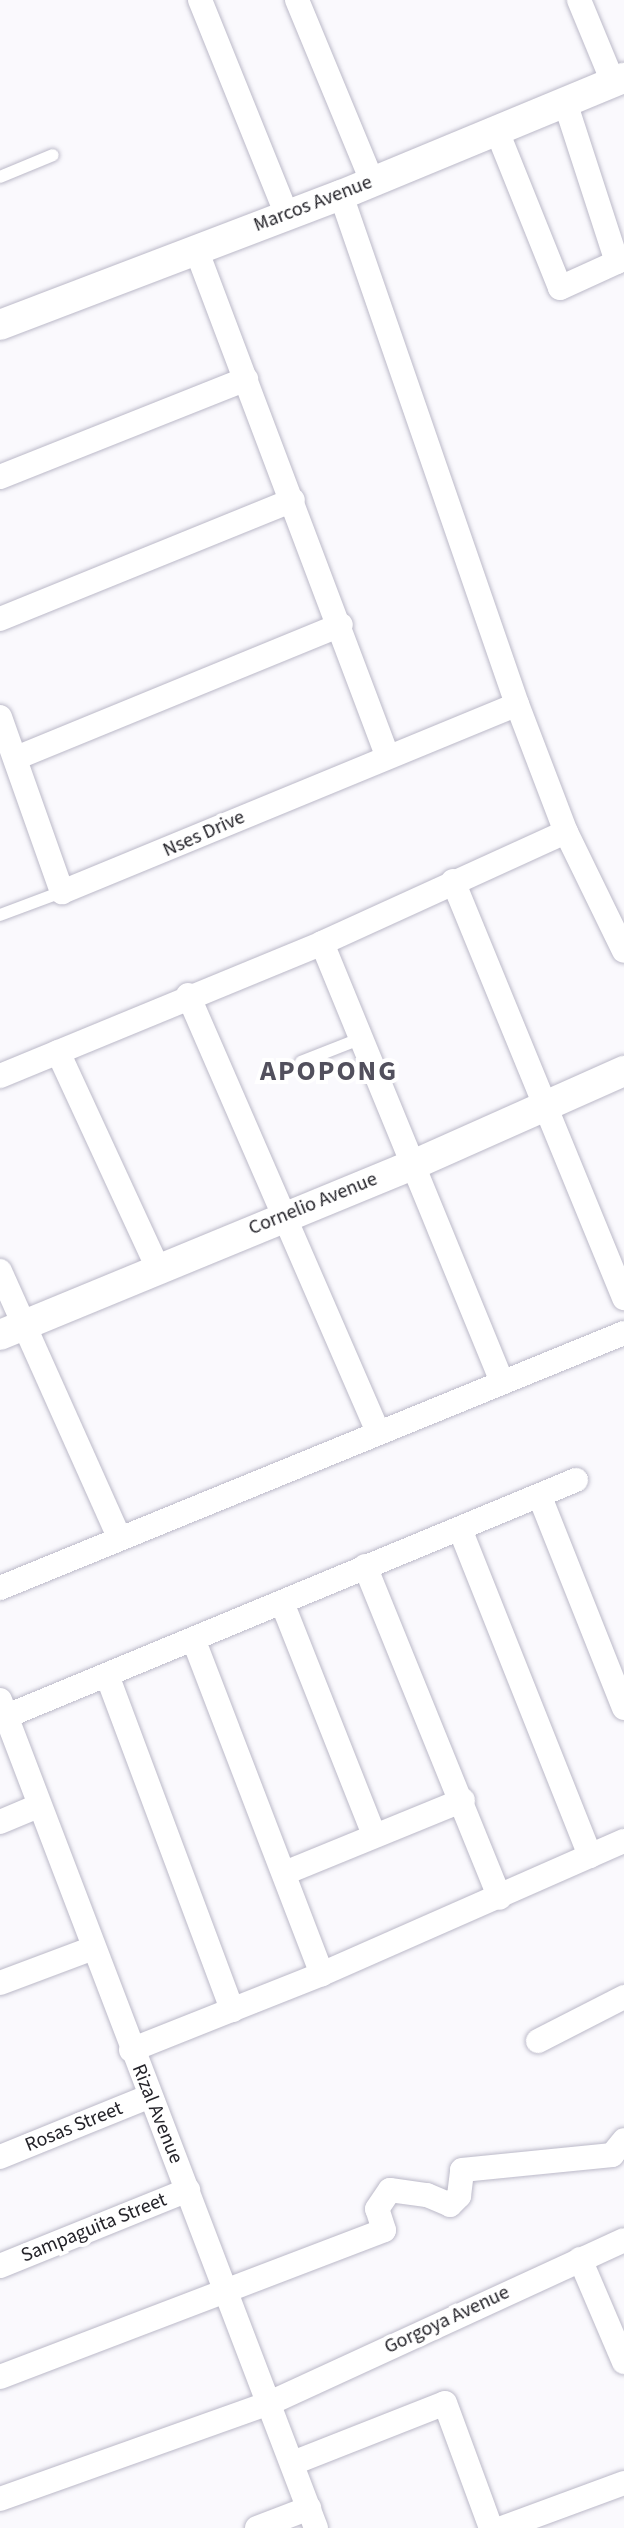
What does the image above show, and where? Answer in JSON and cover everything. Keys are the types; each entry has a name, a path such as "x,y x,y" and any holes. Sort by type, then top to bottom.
{"street":[{"path":"200,0 286,213"},
{"path":"297,0 372,181"},
{"path":"579,0 619,80"},
{"name":"Marcos Avenue","path":"0,325 286,213 341,195 619,80"},
{"path":"497,131 560,288 617,262 565,102"},
{"path":"341,195 517,704 566,832 624,951"},
{"path":"196,249 341,625 387,755"},
{"path":"0,477 246,379"},
{"path":"0,619 293,500"},
{"path":"16,758 341,625"},
{"name":"Nses Drive","path":"62,892 387,755 517,704"},
{"path":"0,717 62,892"},
{"path":"0,1076 188,995 322,943 566,832"},
{"path":"453,881 542,1107 624,1298"},
{"path":"322,943 501,1380"},
{"path":"188,995 377,1430"},
{"path":"58,1052 158,1268"},
{"name":"Cornelio Avenue","path":"12,1330 283,1215 415,1164 624,1071"},
{"path":"0,1271 12,1330 119,1537"},
{"path":"0,1588 377,1430 624,1333"},
{"path":"3,1708 107,1675 194,1641 283,1605 365,1566 576,1480"},
{"path":"540,1497 624,1708"},
{"path":"460,1529 590,1856"},
{"path":"365,1566 463,1800 500,1898"},
{"path":"283,1605 374,1835"},
{"path":"194,1641 287,1872 322,1974"},
{"path":"107,1675 232,2010"},
{"name":"Rizal Avenue","path":"3,1708 148,2097 229,2291 313,2518"},
{"path":"287,1872 463,1800"},
{"path":"0,1822 38,1806"},
{"path":"131,2050 322,1974 624,1841"},
{"path":"0,1983 93,1948"},
{"path":"538,2041 624,1997"},
{"name":"Rosas Street","path":"0,2157 148,2097"},
{"path":"0,2377 384,2230 377,2209 390,2190 427,2195 450,2205 459,2196 462,2170 612,2155 624,2140"},
{"name":"Sampaguita Street","path":"0,2266 188,2190"},
{"name":"Gorgoya Avenue","path":"0,2499 272,2402 624,2240"},
{"path":"580,2259 618,2330 624,2362"},
{"path":"293,2463 445,2403 491,2528"},
{"path":"502,2528 624,2483"},
{"path":"257,2528 313,2518"}],"lane":[{"path":"0,177 53,155"},
{"path":"0,915 62,892"},
{"path":"301,1062 362,1038"}],"district":[{"name":"APOPONG","path":"329,1071"}]}
